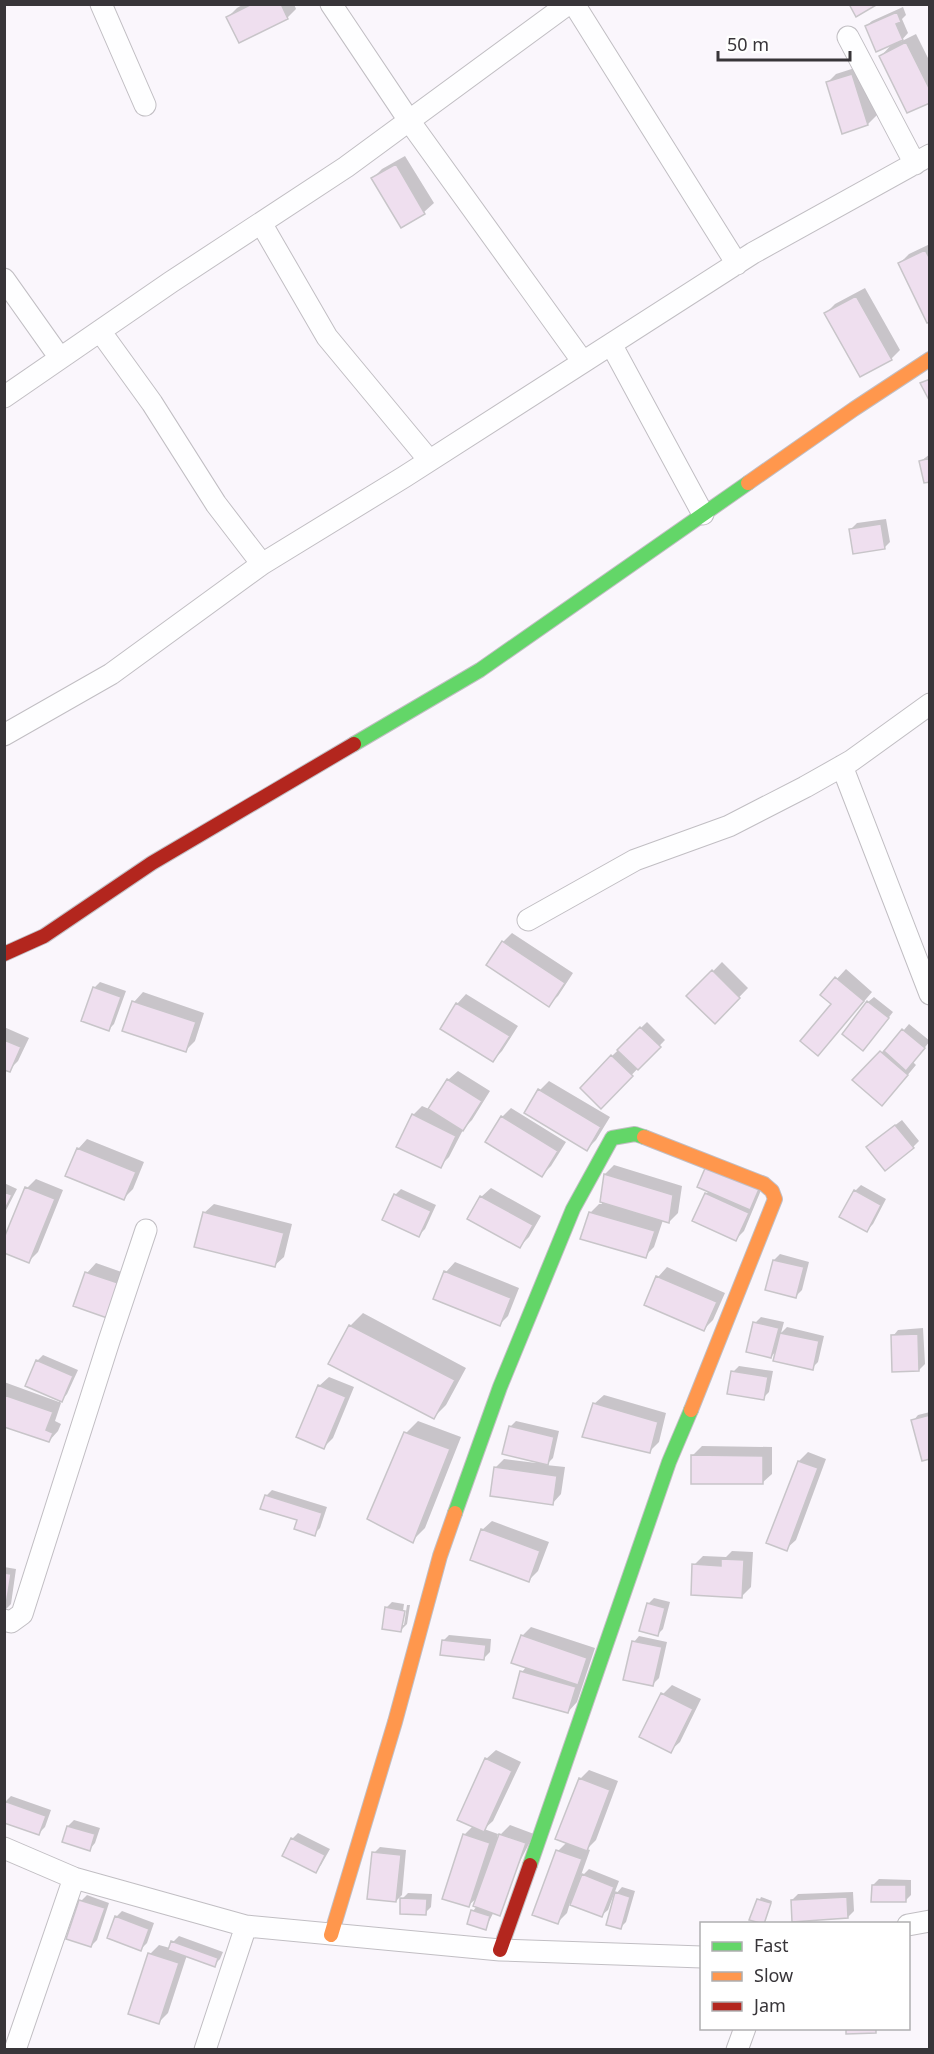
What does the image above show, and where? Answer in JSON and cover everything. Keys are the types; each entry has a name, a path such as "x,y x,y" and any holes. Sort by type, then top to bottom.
{"street":[{"path":"101,4 145,105"},
{"path":"331,4 410,122 583,362"},
{"path":"4,397 346,167 568,4"},
{"path":"574,4 737,264"},
{"path":"4,735 111,674 262,564 753,253 922,159 848,37"},
{"path":"261,223 327,337 429,460"},
{"path":"4,279 60,358"},
{"path":"100,331 152,403 216,504 262,564"},
{"path":"611,344 703,514"},
{"path":"4,954 44,936 152,863 480,670 854,409 930,359"},
{"path":"528,920 635,860 729,826 805,787 843,766 930,704"},
{"path":"843,766 930,994"},
{"path":"331,1935 395,1722 440,1556 500,1387 573,1209 612,1138 635,1134 764,1184 772,1191 775,1199 669,1462 500,1950"},
{"path":"4,1620 11,1622 22,1614 146,1230"},
{"path":"4,1848 74,1878 246,1926 500,1950 700,1957"},
{"path":"15,2049 74,1878"},
{"path":"910,1925 930,1921"},
{"path":"205,2049 246,1926"},
{"path":"737,2049 744,2030"}],"building":[{"path":"252,4 281,4 288,19 239,43 226,17"},
{"path":"849,4 878,4 856,17"},
{"path":"897,12 901,22 896,24 903,40 876,52 865,26"},
{"path":"906,42 930,90 930,103 907,113 879,56"},
{"path":"852,74 868,125 842,134 826,82"},
{"path":"396,164 425,214 401,228 371,178"},
{"path":"925,250 930,259 930,322 927,323 898,263"},
{"path":"856,296 892,360 860,377 824,313"},
{"path":"930,379 930,402 920,383"},
{"path":"930,458 930,482 924,483 919,461"},
{"path":"881,524 885,549 853,554 849,529"},
{"path":"502,941 565,983 549,1007 486,965"},
{"path":"712,970 740,998 715,1024 686,996"},
{"path":"835,977 864,1001 818,1056 800,1041 831,1004 820,995"},
{"path":"93,987 121,997 109,1031 81,1021"},
{"path":"132,1001 196,1022 186,1052 122,1031"},
{"path":"867,1001 889,1018 863,1051 842,1034"},
{"path":"456,1003 510,1036 493,1062 440,1029"},
{"path":"640,1027 661,1047 638,1070 617,1050"},
{"path":"902,1029 925,1048 906,1071 884,1051"},
{"path":"4,1040 21,1047 10,1072 4,1070"},
{"path":"880,1051 908,1075 882,1106 852,1080"},
{"path":"611,1055 633,1076 601,1109 580,1088"},
{"path":"447,1079 482,1101 463,1131 428,1109"},
{"path":"538,1089 601,1127 587,1151 524,1113"},
{"path":"412,1114 456,1136 441,1168 396,1147"},
{"path":"501,1116 558,1151 542,1177 485,1142"},
{"path":"895,1125 914,1148 885,1171 866,1147"},
{"path":"77,1148 136,1172 124,1200 65,1176"},
{"path":"706,1166 759,1189 750,1210 697,1187"},
{"path":"604,1174 673,1195 669,1223 600,1202"},
{"path":"25,1187 55,1199 29,1263 4,1253 4,1238"},
{"path":"854,1190 881,1205 867,1232 839,1217"},
{"path":"4,1192 12,1195 4,1211"},
{"path":"705,1193 749,1213 736,1241 692,1221"},
{"path":"394,1194 431,1211 419,1237 382,1220"},
{"path":"480,1196 533,1225 520,1248 467,1219"},
{"path":"203,1212 284,1233 275,1267 194,1247"},
{"path":"589,1212 655,1231 646,1258 580,1239"},
{"path":"773,1260 804,1267 796,1298 765,1290"},
{"path":"444,1271 511,1298 500,1326 433,1299"},
{"path":"85,1272 121,1284 110,1319 73,1306"},
{"path":"656,1276 717,1302 704,1331 644,1305"},
{"path":"753,1322 779,1328 771,1358 746,1352"},
{"path":"349,1325 455,1380 434,1419 328,1364"},
{"path":"780,1333 819,1341 813,1370 773,1361"},
{"path":"918,1334 919,1371 892,1372 891,1335"},
{"path":"36,1360 73,1376 62,1402 25,1386"},
{"path":"731,1371 768,1377 764,1400 727,1394"},
{"path":"318,1385 346,1397 324,1449 296,1437"},
{"path":"4,1395 53,1412 46,1430 53,1433 49,1442 4,1427"},
{"path":"593,1403 658,1422 650,1453 582,1437"},
{"path":"930,1415 930,1459 922,1461 911,1420"},
{"path":"509,1426 554,1437 548,1465 502,1454"},
{"path":"404,1432 450,1449 413,1543 367,1519"},
{"path":"691,1455 763,1456 763,1484 691,1484"},
{"path":"798,1461 818,1468 787,1551 766,1543"},
{"path":"494,1467 557,1476 553,1505 490,1496"},
{"path":"265,1495 322,1513 315,1536 294,1529 297,1520 260,1509"},
{"path":"481,1529 540,1551 529,1582 470,1560"},
{"path":"721,1559 744,1560 742,1598 691,1595 692,1564 721,1566"},
{"path":"4,1573 11,1574 5,1611 4,1611"},
{"path":"647,1603 665,1608 658,1636 639,1631"},
{"path":"385,1607 405,1611 401,1632 382,1629"},
{"path":"521,1635 587,1658 578,1685 511,1663"},
{"path":"442,1640 486,1645 484,1660 440,1655"},
{"path":"632,1641 662,1647 653,1686 623,1680"},
{"path":"520,1671 576,1687 568,1713 513,1698"},
{"path":"661,1693 693,1709 671,1753 639,1737"},
{"path":"485,1758 512,1771 484,1832 457,1820"},
{"path":"579,1778 610,1790 587,1851 555,1839"},
{"path":"4,1801 46,1816 39,1835 4,1823"},
{"path":"67,1826 95,1834 90,1851 62,1842"},
{"path":"463,1834 490,1843 469,1907 442,1899"},
{"path":"499,1834 526,1843 500,1916 473,1906"},
{"path":"291,1838 325,1855 316,1873 282,1856"},
{"path":"556,1850 582,1859 558,1924 532,1915"},
{"path":"372,1852 401,1855 396,1902 367,1899"},
{"path":"582,1874 614,1887 602,1917 570,1905"},
{"path":"872,1885 906,1885 906,1902 871,1902"},
{"path":"615,1892 630,1897 621,1929 606,1925"},
{"path":"847,1897 848,1918 792,1922 791,1900"},
{"path":"400,1898 427,1899 426,1915 400,1914"},
{"path":"757,1899 771,1903 765,1922 749,1920"},
{"path":"79,1900 105,1908 91,1947 66,1939"},
{"path":"471,1910 490,1916 486,1930 467,1924"},
{"path":"115,1916 149,1929 141,1951 107,1938"},
{"path":"171,1941 218,1958 215,1967 168,1950"},
{"path":"148,1953 179,1963 159,2024 128,2014"},
{"path":"846,2030 876,2030 876,2033 846,2034"}],"traffic: fast":[{"path":"354,744 480,670 748,483"},
{"path":"455,1513 500,1387 573,1209 612,1138 635,1134 644,1137"},
{"path":"530,1865 669,1462 691,1410"}],"traffic: slow":[{"path":"748,483 930,359"},
{"path":"644,1137 764,1184 772,1191 775,1199 691,1410"},
{"path":"331,1935 395,1722 440,1556 455,1513"}],"traffic: jam":[{"path":"4,954 44,936 152,863 354,744"},
{"path":"500,1950 530,1865"}]}
